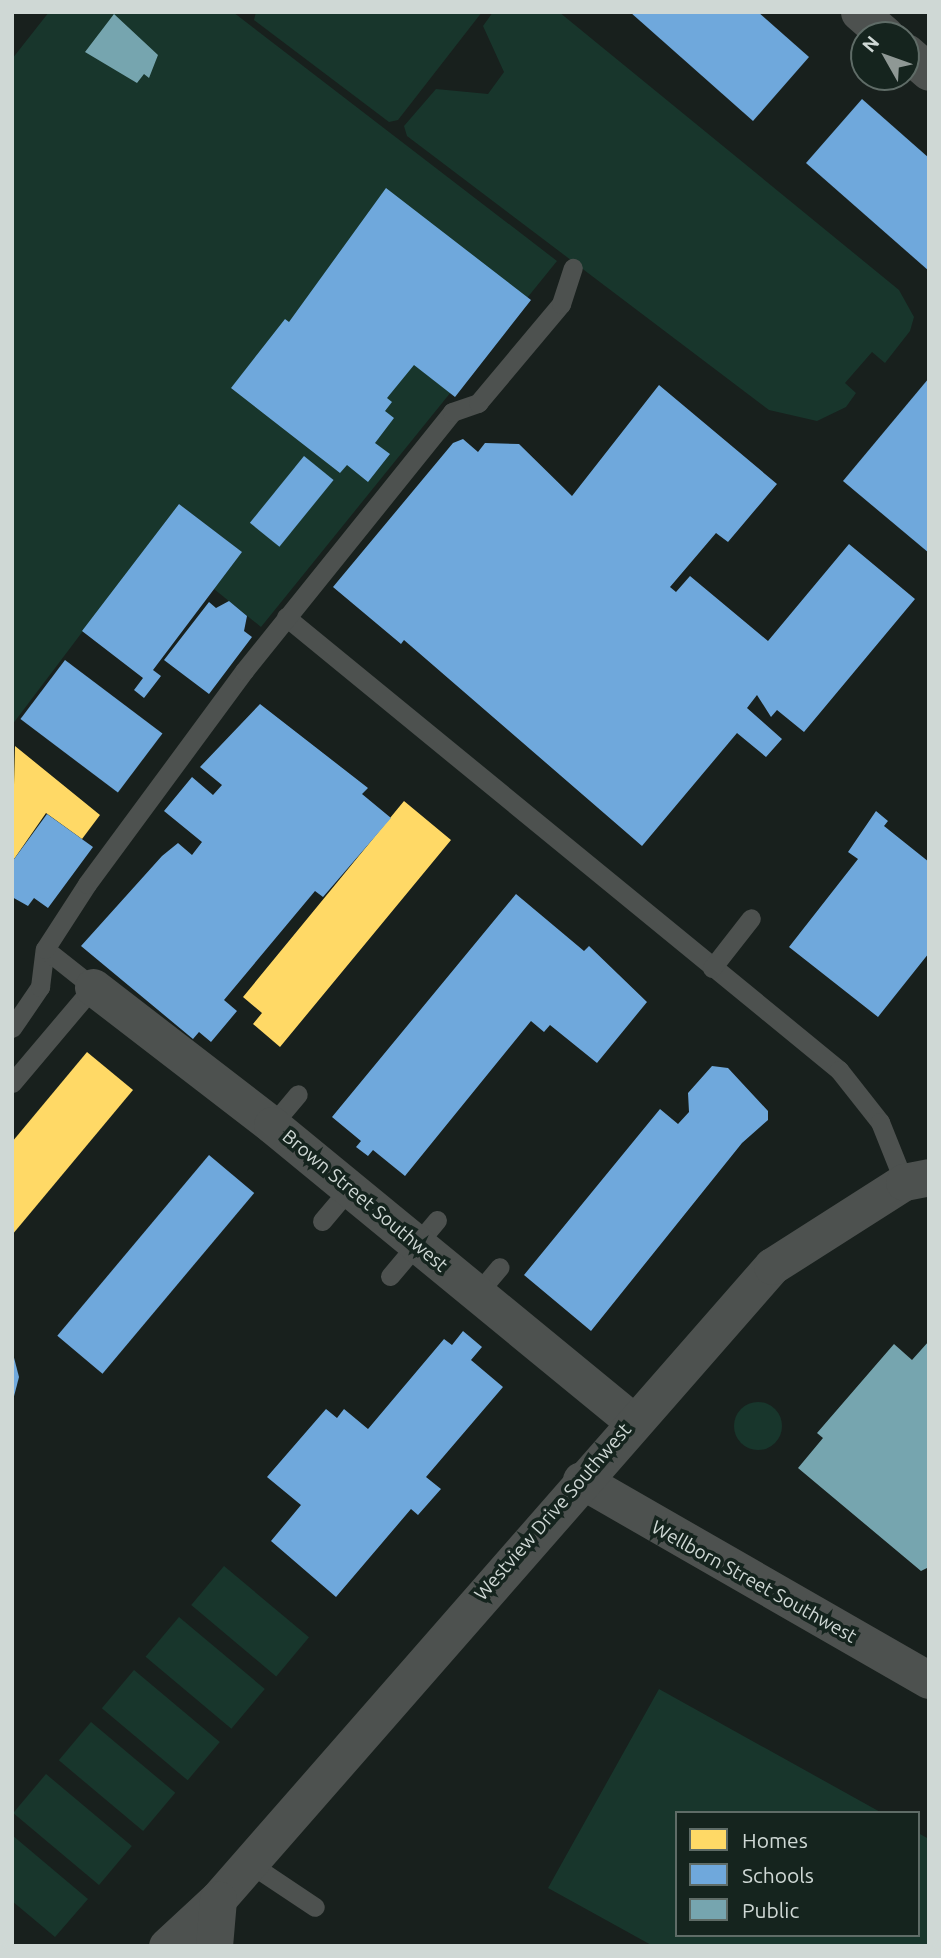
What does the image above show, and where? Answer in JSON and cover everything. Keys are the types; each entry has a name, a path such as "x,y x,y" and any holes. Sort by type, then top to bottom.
{"street":[{"name":"Brown Street Southwest","path":"93,987 272,1125 349,1189 427,1232 489,1281 632,1421"},
{"name":"Westview Drive Southwest","path":"167,1946 218,1899 632,1421 772,1266 916,1180"},
{"name":"Wellborn Street Southwest","path":"581,1480 929,1680"},
{"path":"214,1946 218,1899"}],"lane":[{"path":"12,1028 40,988 45,949 286,617 452,412 478,403 561,304 572,268"},
{"path":"286,617 839,1070 880,1122 916,1180"},
{"path":"712,968 751,918"},
{"path":"12,1083 93,987 45,949"},
{"path":"272,1125 298,1094"},
{"path":"322,1221 349,1189"},
{"path":"390,1276 427,1232"},
{"path":"249,1863 315,1907"}],"green space":[{"path":"49,12 233,12 557,261 261,627 214,589 242,552 179,504 12,725 12,59"},
{"path":"256,12 482,12 398,120 389,122 254,20"},
{"path":"493,12 559,12 899,290 914,317 910,331 885,363 872,352 845,383 856,393 846,407 817,421 769,410 407,136 404,126 436,89 488,94 504,72 483,26"},
{"path":"758,1402 775,1409 782,1426 775,1443 758,1450 741,1443 734,1426 741,1409"},
{"path":"224,1566 309,1637 276,1676 191,1605"},
{"path":"179,1617 265,1689 231,1729 146,1657"},
{"path":"134,1670 220,1742 188,1780 102,1708"},
{"path":"659,1689 878,1811 675,1811 675,1937 920,1937 920,1834 929,1839 929,1946 653,1946 548,1888"},
{"path":"91,1722 175,1793 143,1831 59,1760"},
{"path":"46,1774 132,1846 99,1885 13,1813"},
{"path":"12,1835 88,1899 55,1937 12,1901"}],"building: Homes":[{"path":"15,746 100,815 82,839 46,813 12,862"},
{"path":"404,801 451,840 280,1047 253,1024 262,1013 243,997"},
{"path":"87,1052 133,1090 12,1235 12,1142"}],"building: Schools":[{"path":"630,12 758,12 809,57 753,121"},
{"path":"862,99 929,158 929,271 806,163"},
{"path":"386,188 531,300 455,397 414,365 387,398 392,402 385,411 394,418 375,443 390,454 368,482 347,465 340,473 231,388 285,319 289,322"},
{"path":"929,378 929,553 843,481"},
{"path":"659,385 777,484 728,542 716,533 670,587 676,592 690,576 768,641 849,544 915,599 804,732 777,710 771,717 757,695 747,708 782,739 766,757 737,733 642,846 404,640 401,644 333,587 453,443 463,439 478,452 485,443 519,444 572,496"},
{"path":"304,456 334,480 279,547 250,523"},
{"path":"179,504 242,552 153,670 161,676 144,698 134,690 143,678 82,631"},
{"path":"229,601 247,616 244,631 252,637 209,694 164,660 209,602 216,608"},
{"path":"65,660 162,733 118,793 20,719"},
{"path":"260,704 368,788 362,794 391,818 323,897 315,891 224,1000 237,1011 211,1042 199,1032 193,1039 81,946 162,856 178,843 192,855 202,842 164,811 192,777 213,795 222,785 200,767"},
{"path":"876,811 888,821 884,826 929,862 929,953 878,1017 789,947 858,859 848,852"},
{"path":"47,814 93,847 48,908 34,898 28,906 12,897 12,862"},
{"path":"516,894 584,951 589,946 647,1002 597,1063 550,1025 544,1032 531,1021 405,1176 373,1150 368,1156 356,1147 361,1141 332,1117"},
{"path":"712,1066 728,1068 768,1111 768,1120 742,1143 591,1331 524,1275 660,1109 678,1124 689,1112 688,1093"},
{"path":"209,1155 254,1193 102,1374 57,1336"},
{"path":"463,1331 482,1347 471,1360 503,1387 426,1477 441,1489 418,1515 411,1509 336,1597 271,1541 301,1505 267,1477 326,1409 337,1418 344,1409 368,1429 444,1339 452,1345"},
{"path":"12,1350 19,1377 12,1404"}],"building: Public":[{"path":"114,14 158,55 149,78 144,74 137,83 85,52"},
{"path":"929,1341 929,1567 921,1571 798,1468 823,1438 817,1433 894,1344 912,1360"}]}
